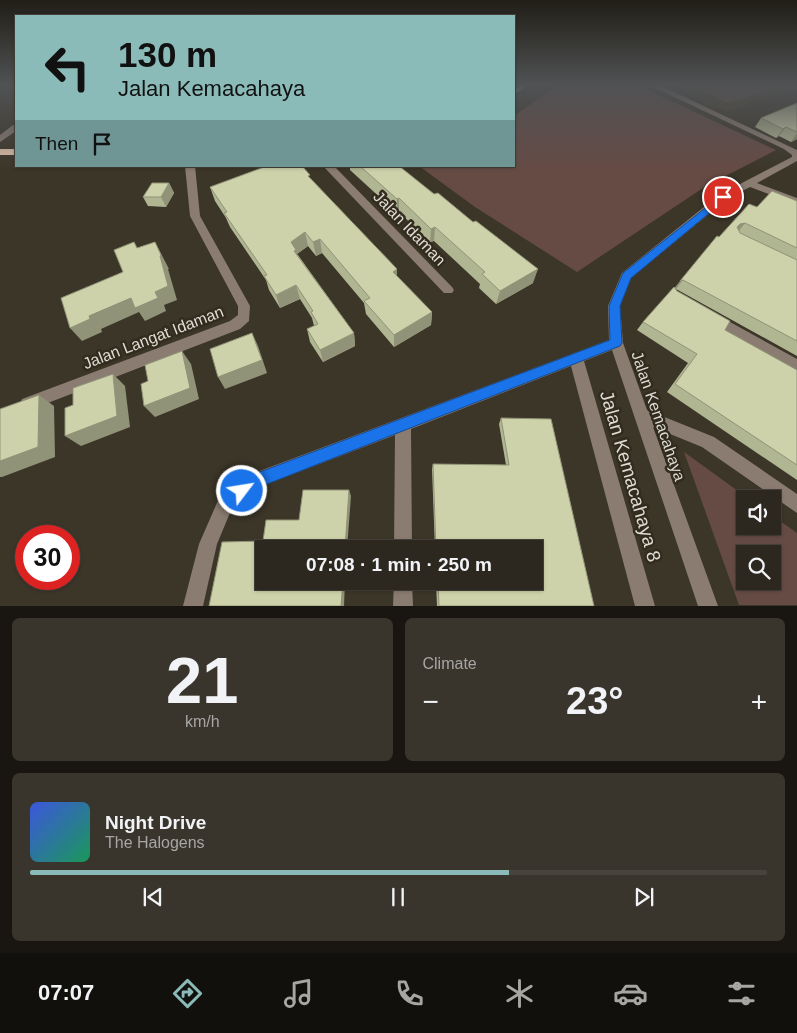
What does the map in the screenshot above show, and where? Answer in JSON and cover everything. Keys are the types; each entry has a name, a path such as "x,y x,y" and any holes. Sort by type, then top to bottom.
{"main road":[{"path":"0,152 15,152"}],"street":[{"name":"Jalan Kemacahaya","path":"708,606 616,343 614,306 626,276 723,197 796,158 797,154 786,147 713,113"},
{"path":"0,140 15,128"},
{"name":"Jalan Langat Idaman","path":"12,409 236,325 244,317 244,306 195,216 190,167"},
{"name":"Jalan Idaman","path":"329,167 448,290"},
{"path":"750,182 797,202"},
{"path":"700,310 797,366"},
{"path":"193,606 208,544 226,502 257,480 616,343"},
{"name":"Jalan Kemacahaya 8","path":"576,358 645,606"},
{"path":"641,415 708,442 797,504"},
{"path":"403,424 403,540"},
{"path":"403,590 403,606"}],"shaded area":[{"path":"518,113 697,113 776,150 706,186 577,272 475,207 420,167 515,167 515,115"},
{"path":"684,452 737,490 736,535 781,535 781,522 797,533 797,605 739,605"}],"building":[{"path":"772,113 797,113 797,132 786,127 783,129 761,118"},
{"path":"264,167 303,167 310,175 308,176 397,269 393,272 432,312 394,335 364,301 370,298 320,239 313,242 305,232 291,242 296,250 294,251 354,333 320,350 307,329 318,324 311,312 313,311 296,285 276,295 264,276 267,275 224,213 227,212 210,187"},
{"path":"361,167 400,167 434,194 438,193 473,222 476,221 538,269 500,291 482,274 485,272 435,227 431,229 399,198 397,199"},
{"path":"152,183 169,183 161,197 143,197"},
{"path":"772,191 797,201 797,248 745,223 737,227 740,233 797,260 797,341 683,280 680,281 717,236 719,237 749,204 757,207"},
{"path":"134,242 137,248 155,242 161,255 168,286 155,292 158,298 135,308 131,298 89,316 90,319 70,328 61,298 123,272 114,250"},
{"path":"674,287 677,291 730,321 725,330 797,370 797,465 675,384 697,354 643,322"},
{"path":"252,333 262,360 218,377 210,349"},
{"path":"182,351 190,388 144,406 141,384 148,381 145,365"},
{"path":"113,374 117,416 65,436 65,408 73,405 73,388"},
{"path":"39,395 38,447 0,461 0,409"},
{"path":"501,418 551,419 594,606 439,606 438,590 543,590 543,540 436,540 433,464 509,465"},
{"path":"303,490 349,490 346,540 263,540 266,520 299,520"},
{"path":"255,541 255,590 342,590 341,606 209,606 222,542"}],"route":[{"path":"242,491 257,480 616,343 614,306 626,276 723,197"}]}
